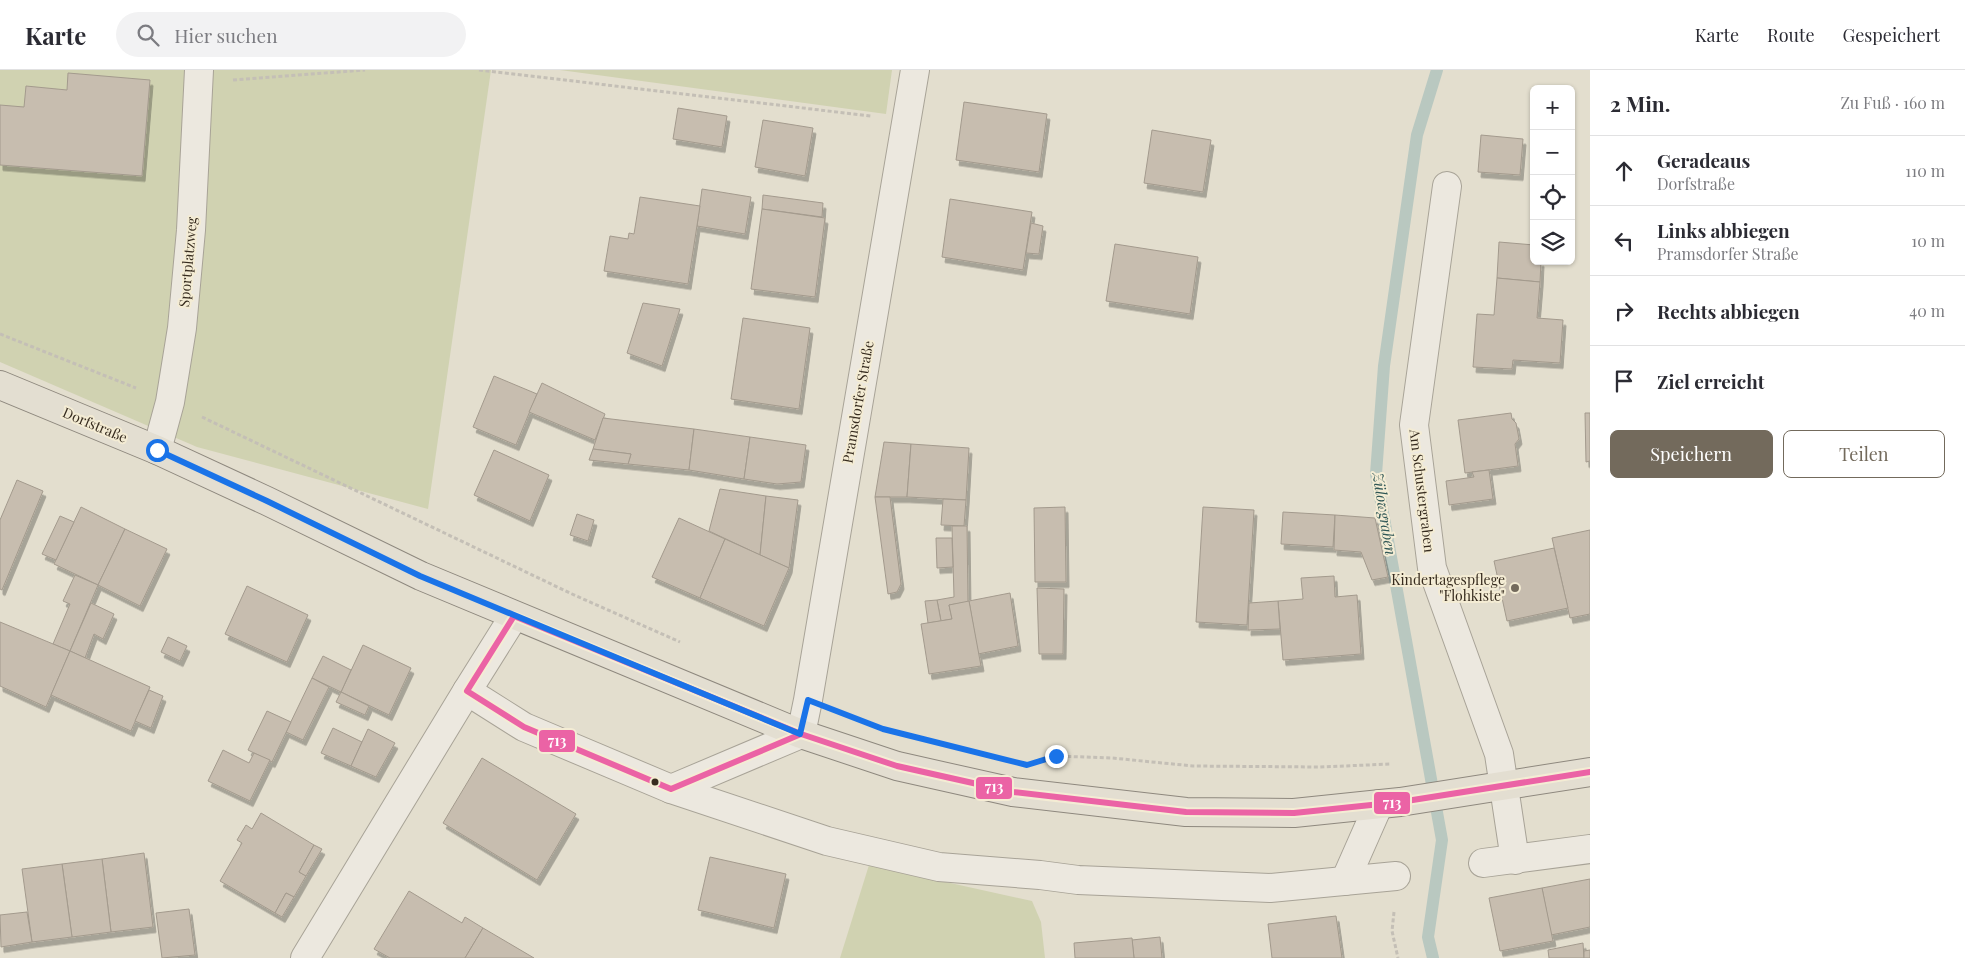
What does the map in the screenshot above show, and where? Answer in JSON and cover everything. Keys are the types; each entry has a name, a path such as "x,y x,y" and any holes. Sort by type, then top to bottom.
{"main road":[{"name":"Dorfstraße","path":"0,385 157,450 267,501 420,576 514,616 800,734 897,766 1013,792 1186,812 1294,813 1389,803 1503,787 1590,772"}],"street":[{"name":"Pramsdorfer Straße","path":"800,734 875,310 905,120 915,70"},
{"name":"Sportplatzweg","path":"157,450 170,402 182,328 191,230 198,77"},
{"name":"Am Schustergraben","path":"1447,186 1414,425 1432,568 1499,754 1515,860"},
{"path":"305,958 466,691 514,616"},
{"path":"466,691 524,727 671,789 827,841 939,867 1078,880 1270,888 1396,876"},
{"path":"671,789 800,734"},
{"path":"1345,881 1389,803"},
{"path":"1484,863 1590,848"}],"path":[{"path":"198,77 365,70"},
{"path":"479,70 905,120"},
{"path":"0,334 170,402 572,594 682,643"},
{"path":"1041,760 1056,756 1112,758 1193,766 1320,767 1399,764"},
{"path":"1396,876 1392,931 1398,958"}],"green space":[{"path":"0,70 491,70 428,509 197,447 0,362"},
{"path":"560,70 892,70 886,114"},
{"path":"869,865 1032,901 1041,922 1045,958 840,958"}],"building":[{"path":"68,73 150,80 142,176 0,165 0,105 24,107 26,86 67,90"},
{"path":"964,102 1047,114 1039,172 956,160"},
{"path":"678,108 727,116 722,147 673,139"},
{"path":"763,120 813,128 805,176 755,167"},
{"path":"1152,130 1211,140 1203,192 1144,183"},
{"path":"1481,135 1523,139 1520,175 1478,172"},
{"path":"702,189 751,197 745,234 697,226"},
{"path":"763,195 823,203 822,217 762,209"},
{"path":"640,197 700,206 688,284 604,271 610,236 628,239 629,233 634,234"},
{"path":"950,199 1032,212 1023,270 942,257"},
{"path":"762,209 825,218 815,297 751,289"},
{"path":"1031,223 1043,226 1039,254 1026,253"},
{"path":"1499,242 1530,245 1530,265 1541,265 1540,282 1497,278"},
{"path":"1115,244 1198,257 1190,314 1106,301"},
{"path":"1497,278 1540,282 1537,318 1563,320 1560,363 1513,360 1512,369 1473,367 1477,314 1494,315"},
{"path":"643,303 680,309 662,366 627,353"},
{"path":"743,318 810,328 799,409 731,399"},
{"path":"494,376 537,394 516,445 473,427"},
{"path":"542,383 605,414 595,440 529,412"},
{"path":"1511,413 1512,419 1516,423 1519,439 1515,444 1518,466 1465,473 1458,420"},
{"path":"1585,413 1590,413 1590,461 1586,462"},
{"path":"603,418 694,429 689,470 628,464 631,454 593,449"},
{"path":"694,429 750,437 744,479 689,470"},
{"path":"750,437 806,445 801,482 777,484 744,479"},
{"path":"884,442 911,444 907,497 875,497"},
{"path":"911,444 969,448 966,500 907,497"},
{"path":"593,449 631,454 628,464 589,460"},
{"path":"494,450 549,475 530,521 474,495"},
{"path":"1489,470 1493,499 1449,505 1446,481 1474,477 1472,472"},
{"path":"17,480 43,491 2,590 0,589 0,520"},
{"path":"720,489 766,496 760,555 709,531"},
{"path":"766,496 798,500 789,568 760,555"},
{"path":"875,497 890,497 901,584 897,592 888,594"},
{"path":"943,499 966,500 964,526 941,525"},
{"path":"81,507 125,529 98,585 54,564"},
{"path":"1065,507 1066,582 1035,582 1034,508"},
{"path":"1203,507 1254,510 1247,625 1196,622"},
{"path":"1283,512 1335,515 1333,547 1281,544"},
{"path":"577,514 594,520 588,541 570,535"},
{"path":"1335,515 1375,518 1388,577 1372,580 1361,552 1334,550"},
{"path":"60,516 74,522 56,560 42,554"},
{"path":"679,518 725,539 700,598 652,577"},
{"path":"952,526 967,526 968,602 949,605 952,619 941,621 937,600 954,597"},
{"path":"125,529 167,549 140,606 98,585"},
{"path":"1590,530 1590,614 1570,618 1552,538"},
{"path":"936,538 952,538 953,567 937,568"},
{"path":"725,539 789,568 764,626 700,598"},
{"path":"1554,548 1568,608 1507,621 1494,561"},
{"path":"75,575 98,585 70,651 53,644 70,604 63,601"},
{"path":"1334,576 1335,597 1357,595 1361,654 1283,660 1278,601 1303,599 1301,578"},
{"path":"247,586 308,615 287,662 225,634"},
{"path":"1037,588 1064,589 1063,654 1039,654"},
{"path":"1010,593 1018,646 978,654 969,601"},
{"path":"937,600 941,621 928,623 925,601"},
{"path":"969,601 981,666 929,674 921,624 952,619 949,605"},
{"path":"1278,601 1280,629 1248,630 1249,603"},
{"path":"91,603 114,614 103,639 94,634 85,658 70,651"},
{"path":"0,622 70,651 46,707 0,686"},
{"path":"168,637 187,646 180,661 161,652"},
{"path":"363,645 411,668 389,715 341,692"},
{"path":"70,651 150,687 131,731 51,695"},
{"path":"323,656 351,670 341,692 312,678"},
{"path":"312,678 329,687 303,740 286,732"},
{"path":"149,690 163,696 151,728 135,721"},
{"path":"341,692 369,706 365,715 336,702"},
{"path":"267,711 291,722 272,762 248,750"},
{"path":"333,728 362,742 351,766 321,753"},
{"path":"368,729 395,743 376,777 351,766"},
{"path":"223,750 249,763 254,753 270,760 250,801 208,781"},
{"path":"482,758 576,814 537,880 443,823"},
{"path":"261,813 314,845 299,872 306,876 294,897 286,893 275,913 220,881 242,843 237,840 246,825 252,829"},
{"path":"314,845 322,849 306,876 299,872"},
{"path":"144,853 153,927 111,932 102,859"},
{"path":"710,857 786,874 774,928 698,910"},
{"path":"102,859 111,932 72,937 62,864"},
{"path":"62,864 72,937 32,942 22,869"},
{"path":"1590,879 1590,927 1551,935 1542,888"},
{"path":"1542,888 1553,941 1500,951 1489,898"},
{"path":"409,891 462,923 465,917 483,928 465,958 390,958 374,949"},
{"path":"286,893 294,897 282,917 275,913"},
{"path":"189,909 195,955 162,958 156,913"},
{"path":"27,912 32,942 1,947 0,915"},
{"path":"1336,916 1342,958 1272,958 1268,924"},
{"path":"483,928 534,958 465,958"},
{"path":"1160,937 1162,958 1134,958 1132,940"},
{"path":"1132,938 1134,958 1075,958 1074,943"},
{"path":"1583,943 1584,958 1549,958 1548,950"},
{"path":"1590,950 1590,958 1584,958 1584,951"}],"waterway":[{"name":"Zülowgraben","path":"1433,958 1428,937 1442,840 1376,474 1384,366 1417,135 1437,70"}],"transit line":[{"name":"713","path":"514,616 801,734 671,789 524,727 467,691 514,616"},
{"name":"713","path":"801,734 897,766 1013,792 1186,812 1294,813 1400,802 1590,772"}],"place":[{"name":"Kindertagespflege \"Flohkiste\"","path":"1515,588"}],"route":[{"path":"157,450 267,501 420,576 800,734 808,700 883,729 1027,765 1056,756"}]}
